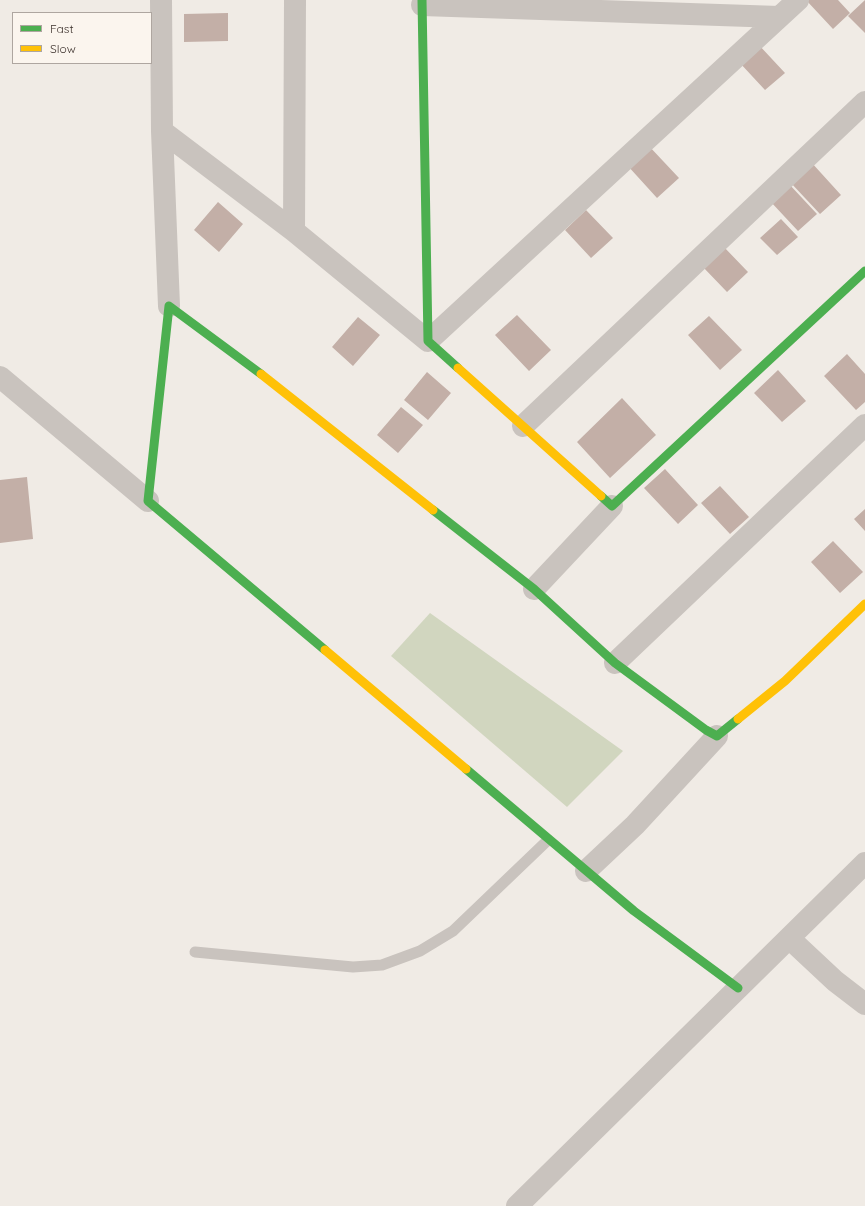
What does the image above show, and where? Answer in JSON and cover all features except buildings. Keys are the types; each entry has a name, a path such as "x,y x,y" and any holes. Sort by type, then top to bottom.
{"street":[{"path":"148,501 169,306 162,131 161,0"},
{"path":"294,231 295,0"},
{"path":"428,341 798,0"},
{"path":"428,341 422,2 779,18"},
{"path":"523,426 865,102"},
{"path":"162,131 294,231 428,341 612,506"},
{"path":"534,589 612,506 865,271"},
{"path":"169,306 234,353 534,589 615,663 706,730 717,736"},
{"path":"0,377 548,840 634,911 738,988"},
{"path":"615,663 865,426"},
{"path":"586,871 635,824 717,736 785,681 865,604"},
{"path":"517,1206 865,863"},
{"path":"789,938 836,981 865,1004"}],"lane":[{"path":"195,952 353,967 382,965 420,951 453,931 548,840"}],"green space":[{"path":"430,613 623,751 567,807 391,656"}],"traffic: fast":[{"path":"422,0 428,341 458,368"},
{"path":"601,496 612,506 865,271"},
{"path":"261,374 169,306 148,501 325,650"},
{"path":"433,510 534,589 615,663 706,730 717,736 738,719"},
{"path":"466,769 634,911 738,988"}],"traffic: slow":[{"path":"458,368 601,496"},
{"path":"261,374 433,510"},
{"path":"738,719 785,681 865,604"},
{"path":"325,650 466,769"}]}
